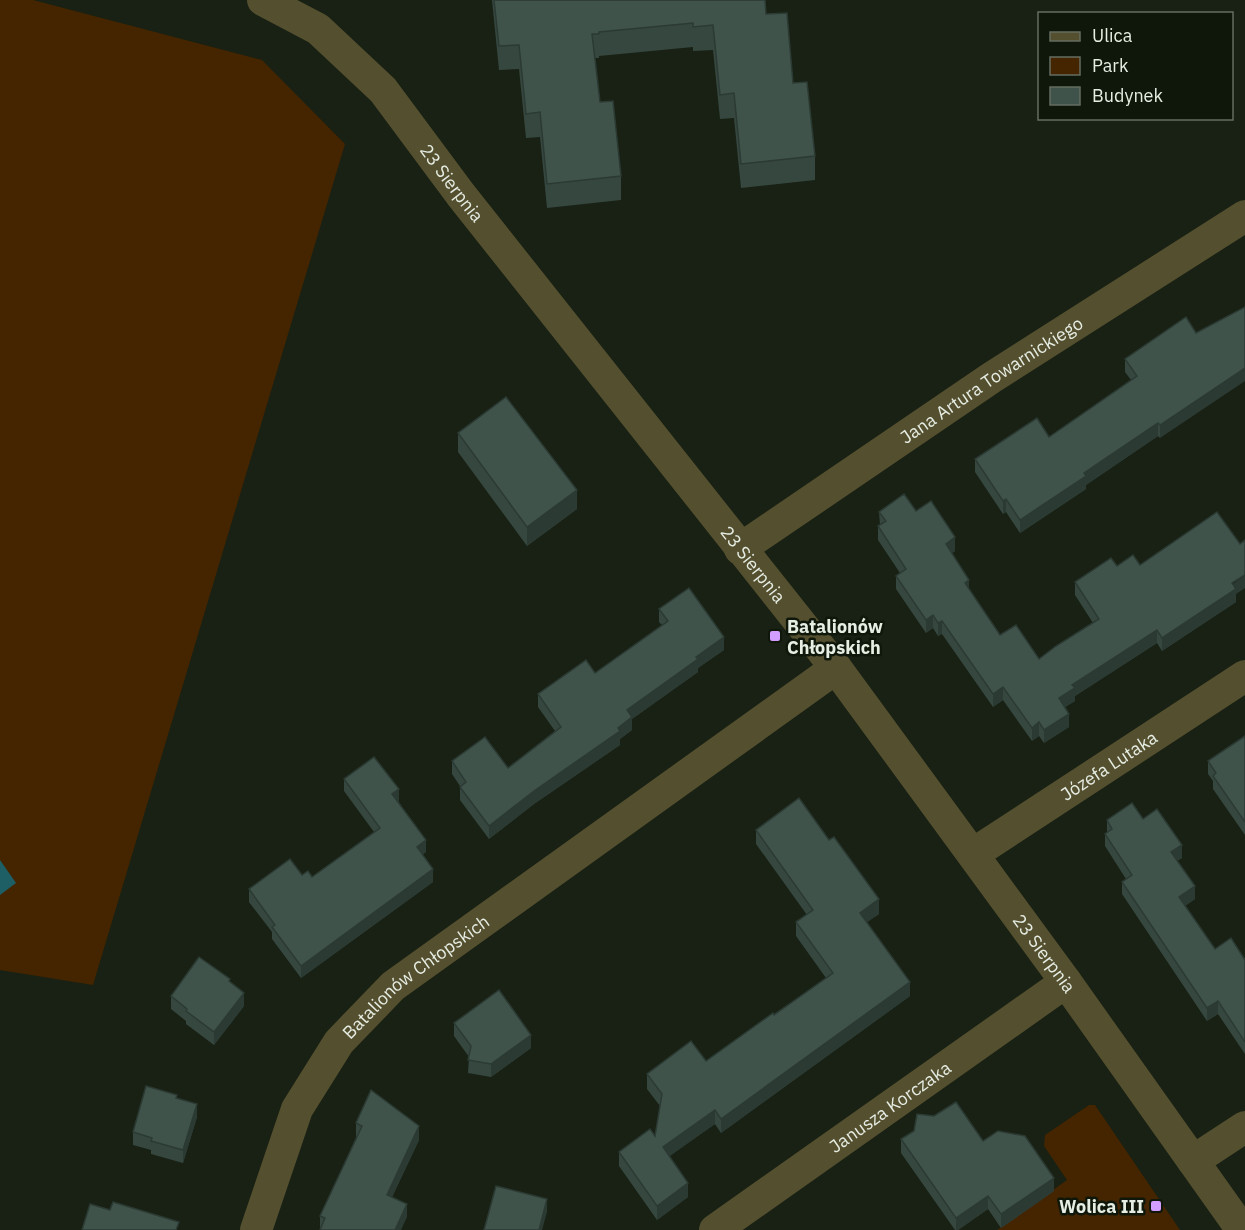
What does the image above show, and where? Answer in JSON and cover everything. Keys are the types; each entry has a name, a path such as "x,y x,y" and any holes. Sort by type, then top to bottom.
{"street":[{"name":"23 Sierpnia","path":"263,0 318,29 383,90 461,195 740,549 837,668 1066,982 1242,1230"},
{"name":"Jana Artura Towarnickiego","path":"740,549 991,378 1245,216"},
{"name":"Batalionów Chłopskich","path":"256,1230 297,1109 339,1042 393,986 837,668"},
{"name":"Józefa Lutaka","path":"973,854 1245,676"},
{"name":"Janusza Korczaka","path":"715,1230 1066,982"},
{"path":"1193,1161 1245,1127"}],"green space":[{"path":"0,0 33,0 262,60 345,144 93,985 0,970"},
{"path":"1089,1105 1095,1105 1180,1230 997,1230 1067,1180 1044,1146 1045,1135"}],"water":[{"path":"0,860 16,883 0,895"}],"building":[{"path":"494,0 765,0 766,14 787,13 793,83 807,82 815,156 741,164 734,93 720,95 713,25 693,27 693,23 599,32 599,34 592,34 600,102 613,101 621,176 547,184 540,112 526,114 519,45 499,46"},
{"path":"1245,307 1245,368 1160,425 1158,423 1084,473 1086,476 1020,520 1006,499 1003,501 975,459 1037,418 1049,437 1137,376 1125,359 1186,317 1196,333"},
{"path":"506,397 577,490 527,527 458,433"},
{"path":"904,494 916,511 931,501 955,537 946,544 969,580 965,583 1000,635 1016,625 1039,659 1099,619 1075,582 1111,558 1117,566 1133,555 1140,565 1217,512 1240,544 1245,540 1245,575 1232,583 1236,589 1162,638 1157,630 1072,685 1075,688 1059,698 1069,714 1044,730 1039,722 1032,728 1003,687 993,694 942,621 938,623 933,615 926,620 896,576 906,569 878,526 886,521 879,512"},
{"path":"689,588 724,637 696,657 698,659 627,710 632,717 618,728 620,731 534,791 489,826 460,787 466,782 452,761 485,737 508,768 561,727 538,694 586,660 595,673 668,621 659,609"},
{"path":"1245,736 1245,822 1213,776 1216,773 1208,761"},
{"path":"374,757 399,789 392,794 426,840 417,847 433,869 301,966 272,927 275,925 249,889 290,859 302,875 308,871 312,877 380,828 344,779"},
{"path":"799,798 829,840 834,837 879,899 860,913 910,982 721,1119 715,1110 663,1147 688,1183 657,1206 619,1152 650,1129 655,1136 662,1094 647,1074 691,1041 706,1061 833,973 796,922 813,910 756,830"},
{"path":"1132,803 1143,819 1157,809 1182,845 1171,852 1195,886 1179,897 1215,949 1231,938 1245,960 1245,1042 1218,1001 1207,1008 1122,882 1132,875 1105,834 1112,829 1107,820"},
{"path":"199,957 230,979 229,981 244,993 214,1032 186,1011 187,1009 171,996"},
{"path":"499,990 531,1035 491,1064 468,1060 471,1046 454,1023"},
{"path":"146,1086 177,1095 176,1098 197,1104 183,1150 151,1141 152,1138 133,1132"},
{"path":"371,1090 419,1126 387,1195 407,1204 395,1230 320,1230 325,1218 320,1216 362,1126 356,1123"},
{"path":"956,1102 983,1141 998,1131 1025,1136 1054,1178 1001,1214 988,1196 956,1218 901,1139 914,1131 917,1114 934,1116"},
{"path":"496,1186 547,1199 539,1230 484,1230"},
{"path":"113,1202 179,1222 176,1230 82,1230 90,1204 110,1210"}],"place":[{"name":"Batalionów Chłopskich","path":"775,636"},
{"name":"Wolica III","path":"1156,1206"}]}
